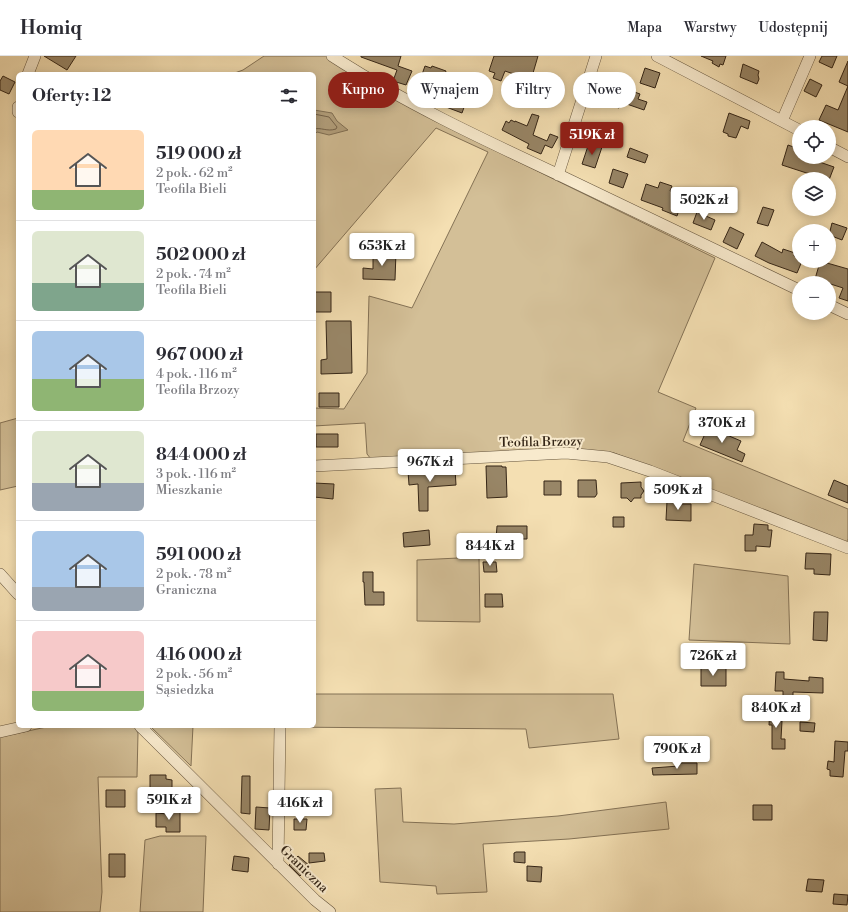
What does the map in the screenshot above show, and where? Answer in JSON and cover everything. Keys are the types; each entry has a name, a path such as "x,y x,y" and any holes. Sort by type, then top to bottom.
{"street":[{"path":"29,72 34,56"},
{"path":"332,56 352,69 427,111 792,287"},
{"path":"558,175 596,56"},
{"path":"657,56 792,126"},
{"path":"782,121 810,56"},
{"path":"836,151 848,157"},
{"path":"836,308 848,314"},
{"name":"Teofila Brzozy","path":"316,466 566,453 608,457 650,471 848,548"},
{"path":"0,574 16,592"},
{"path":"0,732 17,728"},
{"name":"Graniczna","path":"142,728 278,864 315,900 330,912"},
{"path":"278,864 280,728"}],"shaded area":[{"path":"264,56 328,56 354,72 328,72 328,108 399,108 399,99 407,104 407,108 413,108 433,120 715,258 658,392 696,408 683,441 848,509 848,539 846,543 614,453 371,459 367,454 365,423 316,426 316,408 344,409 367,373 369,296 412,308 488,152 436,128 316,268 316,72 238,72"},
{"path":"16,419 16,486 0,490 0,423"},
{"path":"479,557 480,622 417,621 417,560"},
{"path":"694,564 788,576 790,644 689,640"},
{"path":"316,694 613,694 619,739 529,748 526,729 316,727"},
{"path":"42,728 135,728 138,733 137,777 98,777 102,892 100,912 0,912 0,737"},
{"path":"152,728 193,728 191,766"},
{"path":"401,788 403,822 454,824 558,816 666,802 669,829 569,839 483,844 487,892 437,894 436,886 380,882 375,789"},
{"path":"160,836 206,836 203,912 140,912 145,840"}],"water":[{"path":"316,110 332,113 337,121 348,130 329,135 316,133"}],"building":[{"path":"44,56 76,56 67,70"},
{"path":"401,56 398,66 412,71 407,72 406,85 399,83 399,72 396,72 397,70 361,57"},
{"path":"494,56 538,56 533,72 501,72 501,81 493,78 495,73 489,71"},
{"path":"701,56 726,56 723,65 720,64 719,67 712,63 713,61"},
{"path":"822,56 837,56 832,68 819,62"},
{"path":"848,61 848,86 839,82"},
{"path":"743,64 759,71 759,79 757,84 740,77"},
{"path":"425,66 431,68 432,66 446,71 446,72 423,72"},
{"path":"645,68 660,73 655,88 640,83"},
{"path":"3,76 15,82 9,94 0,90 0,81"},
{"path":"810,79 822,85 816,97 804,91"},
{"path":"848,86 848,132 836,127 836,120 819,120 826,105 838,110"},
{"path":"636,93 640,94 638,99 647,102 644,110 636,107"},
{"path":"449,108 464,108 462,113"},
{"path":"729,113 750,121 748,129 741,126 736,138 728,136 728,134 723,132"},
{"path":"532,114 539,116 533,135 547,141 550,134 558,137 552,148 545,145 541,154 527,148 529,144 502,130 506,121 509,123 511,120 527,126"},
{"path":"589,143 602,147 595,168 582,164"},
{"path":"788,145 792,146 792,164 825,164 834,167 832,172 804,172 782,165"},
{"path":"630,148 648,155 645,163 627,157"},
{"path":"613,169 628,174 623,188 609,183"},
{"path":"660,182 672,186 670,191 679,193 677,199 682,201 677,216 662,210 663,208 641,200 646,184 658,188"},
{"path":"763,207 774,210 768,226 757,223"},
{"path":"697,212 715,220 711,230 693,223"},
{"path":"836,224 847,228 842,240 836,238"},
{"path":"730,227 744,234 737,249 723,242"},
{"path":"762,242 782,253 783,249 792,252 792,268 799,268 797,273 769,263 755,256"},
{"path":"373,251 396,252 395,280 363,279 363,268 373,269"},
{"path":"836,266 848,269 848,301 839,298 843,288 836,286 836,276 816,276 818,268 836,268"},
{"path":"316,292 331,292 331,312 316,312"},
{"path":"326,321 351,321 352,373 321,374 321,360 327,359"},
{"path":"319,393 339,393 339,407 319,407"},
{"path":"708,427 741,441 737,450 745,454 742,462 700,445"},
{"path":"316,434 338,434 338,447 316,447"},
{"path":"486,466 506,467 507,497 487,498"},
{"path":"455,469 456,485 428,487 428,511 419,511 418,484 409,485 408,471"},
{"path":"578,480 596,480 597,494 595,497 578,497"},
{"path":"834,480 848,486 848,503 828,495"},
{"path":"544,481 561,481 561,495 544,495"},
{"path":"641,482 641,487 644,491 641,498 634,498 631,502 627,498 621,498 621,483"},
{"path":"316,483 334,484 333,499 316,497"},
{"path":"667,501 691,504 691,521 666,520"},
{"path":"613,517 624,517 624,527 613,527"},
{"path":"754,524 768,525 768,530 772,530 770,547 756,546 756,551 745,551 745,535 753,535"},
{"path":"497,526 527,526 527,539 516,539 516,547 506,547 506,539 496,539"},
{"path":"429,530 430,545 404,547 403,533"},
{"path":"806,553 831,554 830,575 814,574 814,569 805,569"},
{"path":"483,562 496,562 497,572 484,572"},
{"path":"363,572 373,572 373,592 384,592 384,605 365,605"},
{"path":"485,594 502,594 503,607 485,607"},
{"path":"814,612 828,612 827,641 813,640"},
{"path":"701,667 726,668 726,686 701,686"},
{"path":"776,672 784,672 784,679 809,681 809,677 823,678 823,693 793,692 793,697 783,696 783,691 775,691"},
{"path":"770,706 779,707 778,721 782,721 781,739 785,739 785,749 772,749 772,725 769,725"},
{"path":"800,722 815,723 814,732 800,731"},
{"path":"835,741 848,742 848,751 845,751 843,777 830,776 830,770 827,769 828,761 834,762"},
{"path":"679,763 697,763 697,774 653,775 652,768 679,766"},
{"path":"150,775 166,775 166,779 172,780 172,797 150,797"},
{"path":"242,776 250,776 250,814 241,813"},
{"path":"106,790 125,790 125,807 106,807"},
{"path":"753,805 772,805 772,820 753,820"},
{"path":"256,807 270,808 269,830 255,829"},
{"path":"168,811 180,812 180,832 166,832 166,827 156,827 156,813 168,814"},
{"path":"294,819 307,819 306,830 294,830"},
{"path":"525,852 525,863 514,862 514,853"},
{"path":"309,853 324,853 325,861 309,863"},
{"path":"109,854 125,854 125,877 109,877"},
{"path":"234,856 249,858 248,872 232,870"},
{"path":"298,856 310,866 300,876 289,865"},
{"path":"527,866 542,867 541,882 527,881"},
{"path":"808,879 824,880 822,892 806,891"},
{"path":"834,894 848,895 847,905 833,904"}]}
